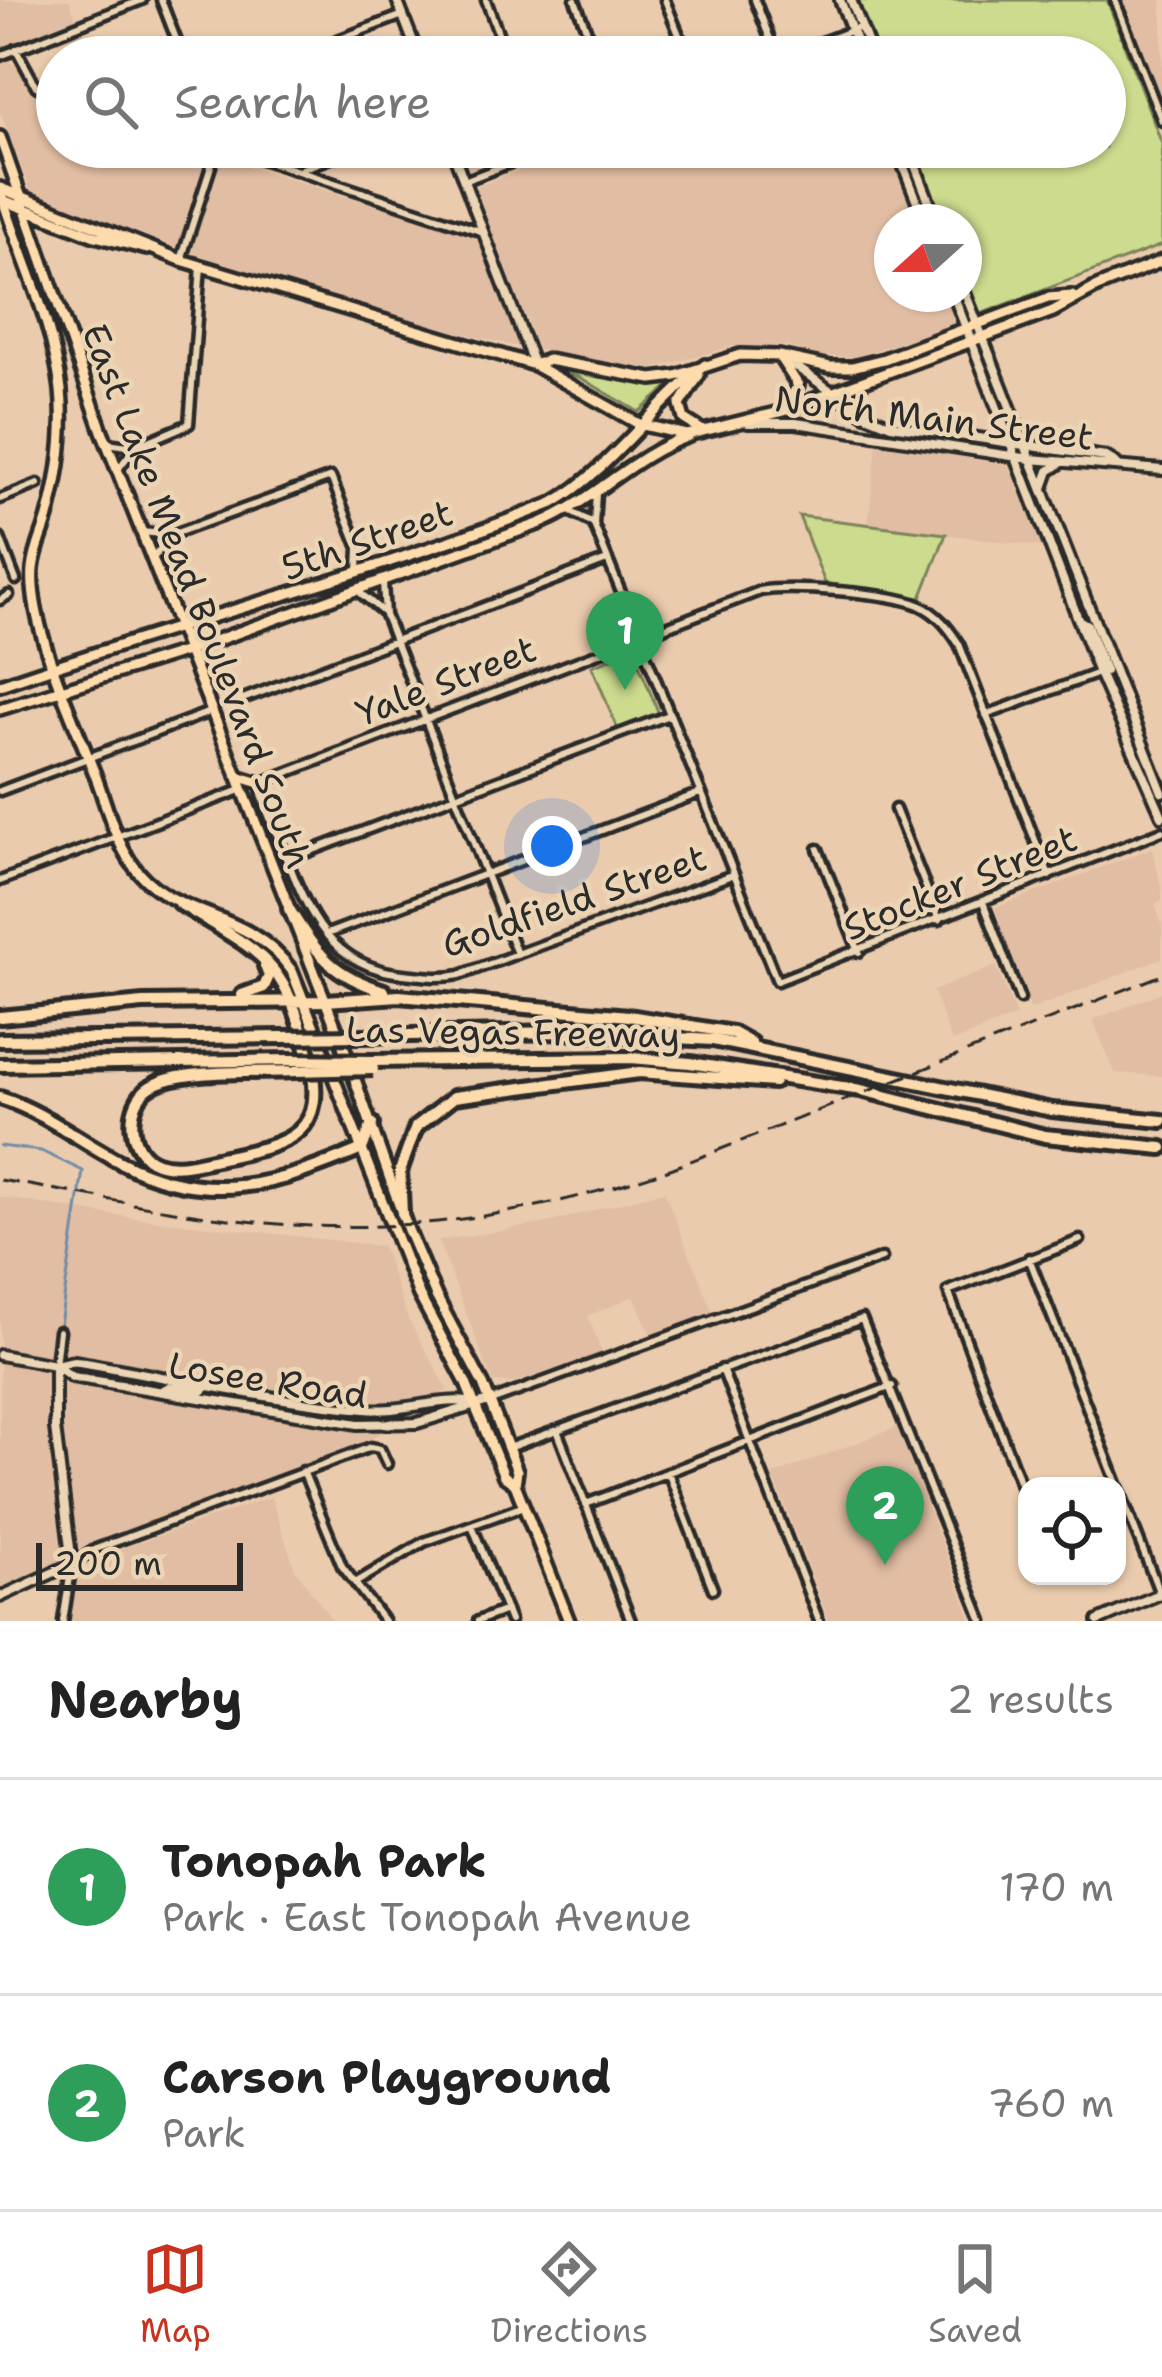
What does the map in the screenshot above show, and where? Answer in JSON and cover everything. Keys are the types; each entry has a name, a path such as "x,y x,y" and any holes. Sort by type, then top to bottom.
{"highway":[{"path":"179,903 243,941 298,1000 317,1094 313,1112 295,1137 280,1145 179,1166 159,1164 136,1143 136,1102 164,1080 293,1065"},
{"path":"289,909 328,965 360,984 399,996"},
{"path":"231,1000 260,990 268,980 264,965 243,941"},
{"path":"0,1017 143,1003 399,996 629,1016 733,1033 759,1047"},
{"name":"Las Vegas Freeway","path":"0,1040 618,1034 759,1047 1052,1111 1162,1121"},
{"name":"Las Vegas Freeway","path":"0,1065 631,1058 825,1083 1046,1136 1162,1148"},
{"path":"402,1214 400,1171 416,1127 454,1096 639,1072 825,1083"},
{"path":"0,1097 155,1177 225,1189 271,1184 362,1149 372,1124"}],"main road":[{"path":"397,0 411,36"},
{"path":"840,0 860,36"},
{"path":"851,0 858,36"},
{"name":"East Lake Mead Boulevard South","path":"0,137 141,532 344,1048 402,1214 508,1448 517,1472 515,1484"},
{"path":"459,168 534,364"},
{"path":"904,168 918,204"},
{"path":"916,168 930,204"},
{"path":"1,194 181,260 534,364 639,424 676,434 704,432 780,412 1053,310 1162,261"},
{"path":"1,194 50,336 61,393 60,452 32,575 38,618 118,837 138,872 160,893 260,937 292,971 298,1000 323,1048 426,1310 475,1404 504,1475 515,1484 568,1621"},
{"path":"22,202 55,220 136,249 151,249"},
{"path":"37,245 39,231 55,220"},
{"path":"534,364 548,359 652,379 740,355 853,367 1048,298 1077,296"},
{"path":"964,312 972,326"},
{"path":"969,312 1012,444 1079,620 1162,792"},
{"path":"977,339 1026,446 1134,757 1162,816"},
{"path":"779,356 798,385 780,412"},
{"name":"North Main Street","path":"779,356 864,414 891,425 1106,457 1117,464 1162,470"},
{"path":"704,432 684,419 680,405 705,365"},
{"name":"5th Street","path":"0,685 358,574 568,495 705,365"},
{"name":"North Main Street","path":"744,423 812,425 1031,459 1106,468 1117,464"},
{"name":"5th Street","path":"0,709 187,651 465,552 568,511 660,446 704,432"},
{"path":"1043,490 1048,471 1063,463"},
{"path":"465,552 469,533"},
{"path":"1134,757 1146,752"},
{"path":"234,773 242,780 260,783"},
{"name":"Losee Road","path":"0,1355 55,1365 74,1361 361,1409 415,1409 456,1399 475,1404"},
{"path":"0,1597 72,1564 55,1427 55,1365"},
{"name":"Losee Road","path":"55,1365 71,1377 376,1425 434,1420 489,1401"},
{"path":"161,1392 169,1387 202,1391 210,1384"},
{"path":"1098,1621 1161,1593"}],"street":[{"path":"49,36 142,0"},
{"path":"161,0 175,36"},
{"path":"486,0 499,36"},
{"path":"575,0 589,36"},
{"path":"665,0 680,36"},
{"path":"755,0 771,36"},
{"path":"1115,0 1162,121"},
{"path":"348,36 403,15"},
{"path":"837,36 856,29"},
{"path":"0,56 36,41"},
{"path":"16,49 36,86"},
{"path":"181,260 210,168"},
{"path":"293,168 484,232"},
{"path":"299,170 304,168"},
{"path":"464,181 495,168"},
{"path":"118,471 135,448 189,424 201,266"},
{"path":"107,442 135,448"},
{"path":"141,532 171,535 331,477 359,548 358,574"},
{"path":"0,499 38,484"},
{"path":"594,525 597,491"},
{"path":"568,511 594,525 732,875"},
{"path":"152,560 171,535"},
{"path":"0,538 16,580"},
{"path":"359,548 381,565"},
{"path":"235,702 608,560"},
{"path":"383,582 385,615 518,954"},
{"name":"Yale Street","path":"260,783 782,586 898,600 929,611 958,644 986,715"},
{"path":"358,591 385,615"},
{"path":"0,600 9,595"},
{"path":"1049,876 986,715 1106,670"},
{"path":"0,791 210,712"},
{"path":"287,860 669,715"},
{"name":"Goldfield Street","path":"260,783 287,860 326,935 359,964 380,972 460,975 732,875"},
{"path":"0,881 241,790"},
{"path":"326,935 700,793"},
{"path":"896,809 939,920"},
{"name":"Stocker Street","path":"732,875 776,981 1162,832"},
{"path":"818,849 859,952"},
{"path":"983,902 1020,999"},
{"path":"1018,1478 948,1292 1080,1240"},
{"name":"Losee Road","path":"489,1401 881,1258"},
{"path":"1029,1258 1161,1593"},
{"path":"508,1448 862,1319 983,1621"},
{"path":"55,1365 59,1331"},
{"path":"722,1369 819,1621"},
{"path":"586,1504 892,1386"},
{"path":"557,1430 631,1621"},
{"path":"63,1621 72,1564 95,1549 376,1446 387,1464"},
{"path":"304,1471 332,1546 384,1621"},
{"path":"668,1472 713,1589"},
{"path":"355,1583 424,1542 524,1507"},
{"path":"472,1525 510,1621"},
{"path":"478,1621 506,1610"}],"shaded area":[{"path":"0,0 69,0 77,21 0,51"},
{"path":"1122,0 1162,0 1162,105"},
{"path":"8,61 17,66 36,94 36,168 252,168 479,236 519,347 397,317 181,249 31,192 0,112 0,64"},
{"path":"523,168 901,168 915,204 874,204 874,312 957,312 961,323 854,357 820,356 786,346 733,346 647,370 538,349 474,188"},
{"path":"877,444 1009,465 1042,547 868,524"},
{"path":"1152,848 1162,890 1162,901 1155,905 1162,924 1162,958 1030,1010 995,908"},
{"path":"996,966 1016,1016 952,1042 933,991"},
{"path":"1162,992 1162,1076 1115,1073 1093,1020"},
{"path":"664,1191 713,1313 651,1335 634,1296 588,1316 602,1353 514,1383 493,1382 438,1241 547,1223"},
{"path":"0,1197 104,1214 382,1246 408,1319 448,1390 372,1438 82,1548 0,1587"},
{"path":"897,1427 972,1621 829,1621 773,1475"},
{"path":"271,1497 295,1569 333,1621 69,1621 77,1583 97,1557"}],"green space":[{"path":"857,0 1107,0 1121,36 871,36"},
{"path":"1126,50 1162,144 1162,245 978,315 982,312 982,204 935,204 921,168 1126,168"},
{"path":"548,367 633,382 674,382 639,412 579,377"},
{"path":"799,516 946,534 921,598 825,583"},
{"path":"633,650 659,714 618,730 592,666"}],"waterway":[{"path":"0,1146 41,1151 83,1171 60,1325"}],"railway":[{"path":"0,1180 182,1212 292,1225 390,1226 486,1216 580,1196 673,1168 1162,975"}],"place":[{"name":"Tonopah Park","path":"625,690"},
{"name":"Carson Playground","path":"885,1565"}]}
